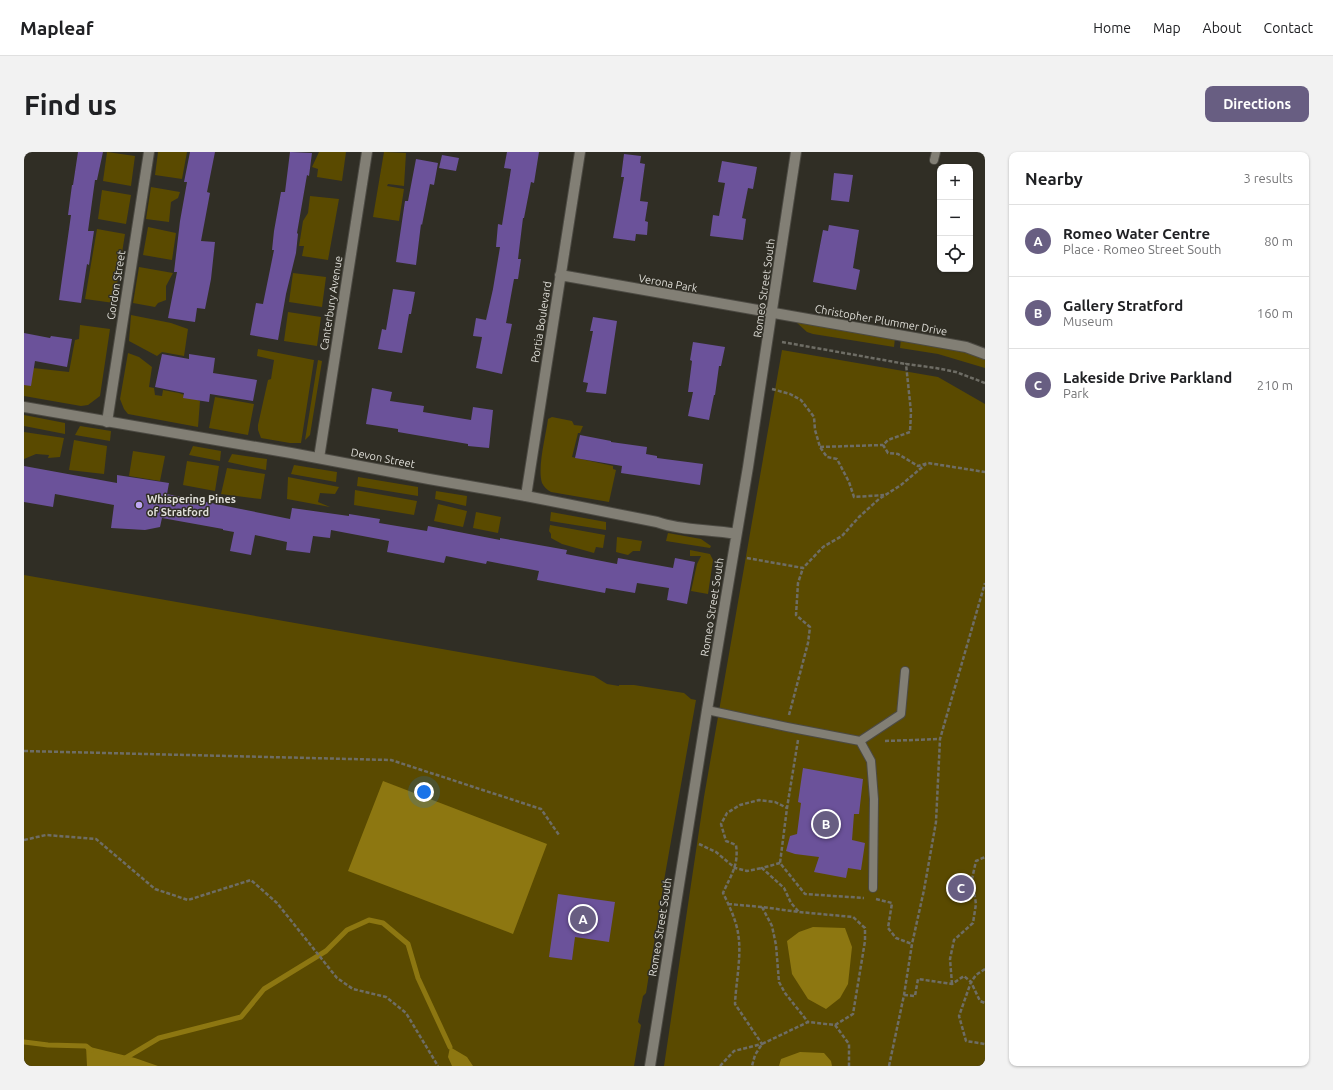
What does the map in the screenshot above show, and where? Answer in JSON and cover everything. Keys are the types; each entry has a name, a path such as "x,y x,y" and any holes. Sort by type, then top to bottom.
{"street":[{"name":"Gordon Street","path":"107,422 149,152"},
{"name":"Canterbury Avenue","path":"319,458 367,152"},
{"name":"Portia Boulevard","path":"526,496 580,152"},
{"name":"Romeo Street South","path":"650,1066 707,710 748,467 796,152"},
{"name":"Verona Park","path":"560,275 772,313"},
{"name":"Christopher Plummer Drive","path":"772,313 966,347 985,354"},
{"name":"Devon Street","path":"24,407 319,458 526,496 657,522 667,526 736,534"}],"lane":[{"path":"707,710 860,741 901,714 905,671"},
{"path":"860,741 871,761 874,799 873,888"}],"path":[{"path":"782,342 956,372 985,383"},
{"path":"820,447 883,444 888,440 910,432 911,412 906,364"},
{"path":"760,388 790,394 801,400 814,418 815,430 820,447 827,457 837,459 849,482 854,497 886,495 928,463"},
{"path":"883,444 888,453 898,454 918,466 928,463 985,472"},
{"path":"787,727 808,643 810,627 796,615 798,583 802,568 823,547 842,536 859,517 893,490"},
{"path":"747,558 802,568"},
{"path":"889,1066 936,822 940,739 985,583"},
{"path":"800,729 780,863 805,894 872,898 892,904 888,928 896,938 912,944"},
{"path":"860,741 940,739"},
{"path":"24,751 391,760 541,809 559,835"},
{"path":"762,1044 735,1004 739,962 738,933 728,904 722,893 735,868 737,856 736,845 726,841 721,824 727,813 740,805 759,800 775,802 787,808"},
{"path":"24,840 46,835 96,839 155,889 188,900 251,880 277,903 337,978 353,988 386,997 406,1013 438,1066"},
{"path":"686,840 716,852 735,868 747,871 780,863"},
{"path":"952,984 950,960 954,940 973,924 976,904 972,879 976,861 985,857"},
{"path":"762,868 784,888 791,903 799,912"},
{"path":"872,898 873,888"},
{"path":"720,1066 734,1051 762,1044 808,1022 835,1025 853,1014 864,948 864,928 854,917 728,904"},
{"path":"762,907 772,926 776,945 779,982 785,993 808,1022"},
{"path":"985,969 976,975 971,982 960,1016 966,1041 985,1044"},
{"path":"904,994 915,996 918,979 952,984 964,976 971,982 980,1001 985,1003"},
{"path":"835,1025 849,1044 849,1066"},
{"path":"752,1066 755,1055 762,1044"}],"shaded area":[{"path":"107,152 135,156 131,186 103,181"},
{"path":"158,152 187,152 182,179 155,175"},
{"path":"319,152 346,152 342,181 317,177 318,169 312,167"},
{"path":"384,152 406,153 404,186 388,184 387,186 404,189 399,221 373,217"},
{"path":"151,187 180,192 178,198 171,202 169,222 146,219"},
{"path":"102,190 131,195 126,224 98,219"},
{"path":"310,196 339,199 328,260 302,256 304,246 299,246 303,221 308,213"},
{"path":"148,227 176,233 172,260 143,255"},
{"path":"97,229 125,234 114,303 85,299"},
{"path":"139,267 173,273 166,286 166,300 158,303 155,307 133,303"},
{"path":"293,273 326,277 322,307 289,302"},
{"path":"288,312 321,317 317,346 284,341"},
{"path":"131,315 171,323 188,329 184,356 162,352 157,356 129,341"},
{"path":"796,322 895,338 894,347 813,334 807,332"},
{"path":"80,325 110,329 100,396 88,405 81,406 24,396 24,367 69,372 75,340 79,339"},
{"path":"901,339 957,349 985,358 985,368 938,354 900,348"},
{"path":"258,349 314,360 301,443 290,443 261,438 258,425 268,380 271,379 274,360 257,356"},
{"path":"782,350 938,377 985,404 985,1066 664,1066 704,797"},
{"path":"128,353 139,357 152,367 149,387 154,388 155,395 162,396 163,390 179,393 200,401 198,427 128,414 120,399"},
{"path":"318,360 322,361 310,435 305,440"},
{"path":"215,397 254,404 248,435 209,428"},
{"path":"24,415 65,423 65,434 24,426"},
{"path":"552,417 572,421 574,425 583,426 580,433 578,433 572,457 613,466 613,469 616,470 609,502 551,492 544,486 541,477 541,460 548,419"},
{"path":"80,426 111,431 110,441 75,435"},
{"path":"24,432 64,438 60,457 48,458 49,455 36,454 24,459"},
{"path":"74,440 107,446 104,474 69,470"},
{"path":"193,446 221,451 220,461 189,455"},
{"path":"133,451 165,456 160,481 129,476"},
{"path":"232,454 267,459 266,470 228,462"},
{"path":"187,461 219,466 215,491 183,485"},
{"path":"294,465 337,472 336,482 291,474"},
{"path":"227,468 265,474 261,499 221,494"},
{"path":"288,477 339,487 335,494 320,493 318,502 330,507 287,499"},
{"path":"358,477 418,487 418,496 357,486"},
{"path":"355,490 417,501 414,515 354,505"},
{"path":"436,491 467,496 466,506 435,499"},
{"path":"438,504 467,511 463,527 434,521"},
{"path":"476,512 501,517 498,533 473,528"},
{"path":"551,512 606,522 606,530 550,521"},
{"path":"550,525 605,535 603,548 596,547 594,553 562,544 551,538 549,531"},
{"path":"668,533 701,539 711,546 710,548 666,541"},
{"path":"617,537 642,541 640,551 633,551 628,555 616,552"},
{"path":"690,550 710,554 713,560 708,594 691,591 697,564 701,556 690,556"},
{"path":"24,575 594,676 607,684 619,686 634,685 684,693 691,699 696,700 646,993 643,996 638,1022 641,1025 634,1066 24,1066"},
{"path":"383,781 547,844 513,934 348,871"},
{"path":"813,927 845,928 852,947 848,984 840,998 826,1009 808,999 792,974 787,941 799,932"},
{"path":"86,1046 135,1058 158,1066 87,1066"},
{"path":"450,1047 467,1057 473,1066 452,1066 448,1057"},
{"path":"800,1052 824,1053 831,1061 832,1066 779,1066 781,1059"}],"building":[{"path":"78,152 103,152 97,180 95,180 88,231 94,231 81,303 59,300 71,215 68,215"},
{"path":"190,152 215,152 207,192 210,193 201,241 215,242 211,279 205,309 197,308 195,322 168,318 177,272 174,272 180,221 187,182 184,182"},
{"path":"290,152 312,153 309,176 307,175 297,233 296,253 286,294 278,340 250,335 256,303 263,304 274,250 272,250 274,231 281,192 285,192"},
{"path":"507,152 539,152 534,183 531,182 523,218 518,259 521,259 518,279 514,279 506,323 512,324 502,374 476,368 482,337 473,336 476,318 486,320 493,289 500,247 496,247 498,224 502,225 511,169 504,168"},
{"path":"624,154 641,156 640,163 645,164 640,201 648,202 645,221 648,222 647,235 636,234 635,241 613,238 624,177 621,177"},
{"path":"442,155 459,158 456,171 439,168"},
{"path":"416,159 438,163 434,185 430,184 422,225 421,224 416,265 396,262 405,201 408,201"},
{"path":"722,161 757,167 753,189 748,188 742,218 746,219 743,240 710,236 713,215 719,216 725,183 718,182"},
{"path":"834,173 853,175 849,202 831,200"},
{"path":"829,225 859,230 853,268 860,270 856,290 813,282 823,230 828,231"},
{"path":"393,289 415,292 411,314 409,314 402,353 378,349 382,329 386,330"},
{"path":"593,317 617,321 606,394 586,392 588,383 583,382 593,331 590,331"},
{"path":"24,333 50,338 51,336 72,339 67,367 35,361 31,386 24,385"},
{"path":"693,342 725,347 721,366 719,366 715,395 709,420 688,416 693,392 688,392"},
{"path":"162,354 189,359 189,354 215,358 213,373 257,380 253,401 210,394 209,402 183,398 184,393 155,387"},
{"path":"372,388 392,392 390,401 424,406 423,412 471,420 473,407 493,410 489,448 468,446 468,444 398,432 398,429 366,424"},
{"path":"580,435 611,442 647,447 646,454 657,456 657,458 703,464 700,485 621,473 622,466 575,458"},
{"path":"24,466 117,483 117,475 169,483 167,494 290,519 292,508 349,516 349,514 380,519 379,523 427,531 428,526 500,540 500,538 567,550 566,554 617,564 618,558 673,568 675,558 695,562 687,604 667,600 669,588 637,583 635,593 606,588 605,593 537,580 539,571 487,561 486,564 446,556 444,563 387,552 389,541 331,530 330,538 313,536 310,553 286,550 287,542 255,535 251,555 230,551 234,532 223,529 162,518 160,527 145,530 111,528 114,505 55,494 53,507 24,502"},
{"path":"803,768 863,779 859,814 854,814 852,840 865,843 861,870 848,868 846,878 814,872 819,857 795,854 786,851 790,836 797,834 801,803 798,802"},
{"path":"558,894 615,902 609,942 575,937 572,960 549,957"}],"waterway":[{"path":"112,1066 159,1038 241,1017 264,989 326,951 347,930 369,920 383,923 408,944 418,978 450,1047"},
{"path":"24,1042 48,1045 86,1046 91,1050"}],"place":[{"name":"Whispering Pines of Stratford","path":"139,505"},
{"name":"Gallery Stratford","path":"826,824"},
{"name":"Lakeside Drive Parkland","path":"961,888"},
{"name":"Romeo Water Centre","path":"583,919"}]}
